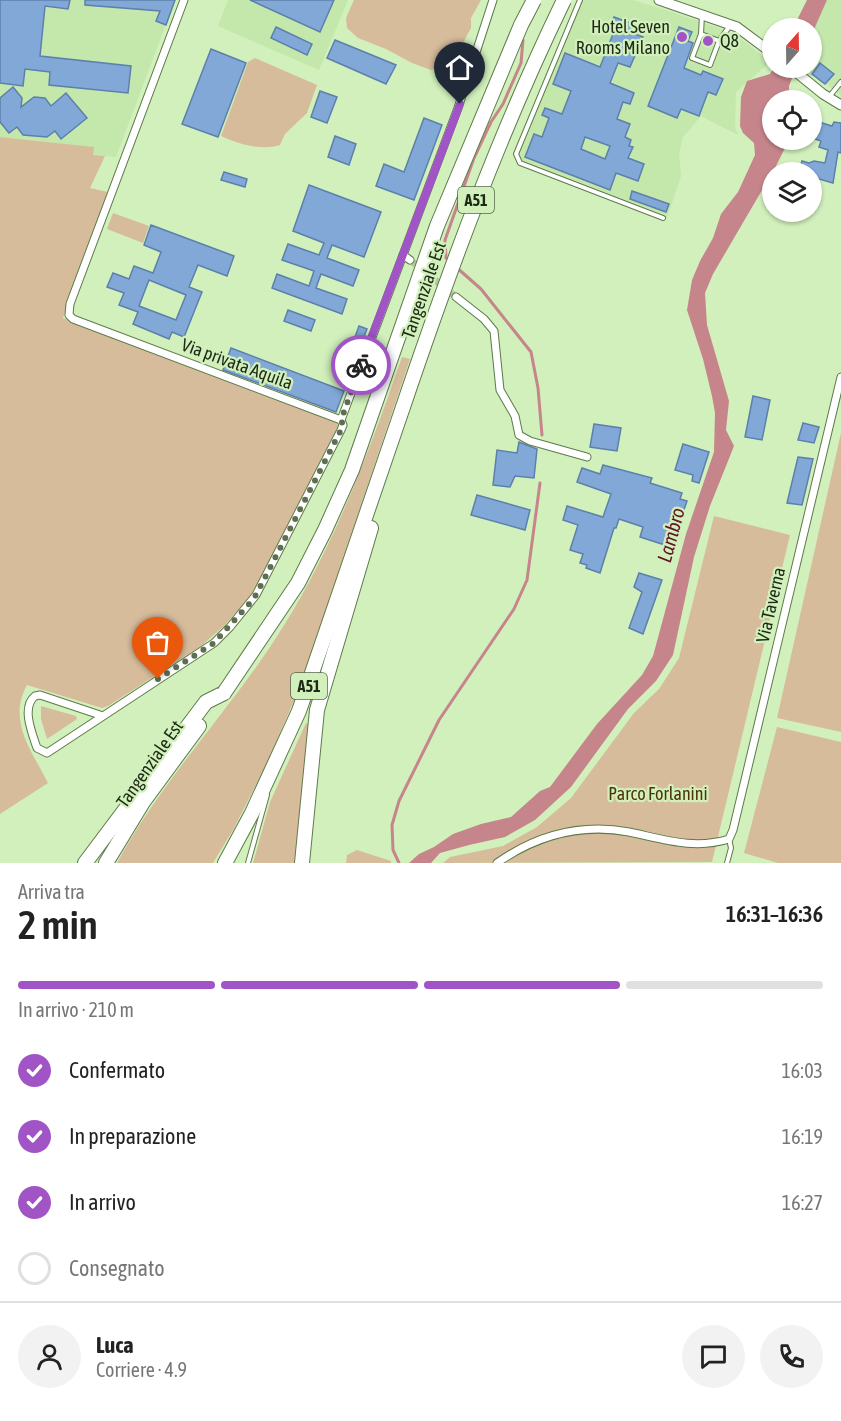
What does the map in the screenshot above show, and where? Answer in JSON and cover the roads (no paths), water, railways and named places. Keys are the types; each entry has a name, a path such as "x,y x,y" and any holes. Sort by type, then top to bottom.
{"highway":[{"name":"Tangenziale Est","path":"106,863 176,749 224,693 298,583 326,530 352,470 437,226 534,0"},
{"name":"Tangenziale Est","path":"225,863 276,765 342,607 403,407 467,222 504,130 564,0"},
{"path":"302,863 317,710 342,607"},
{"path":"87,859 176,749"}],"street":[{"name":"Via privata Aquila","path":"184,0 70,304 69,315 73,319 341,420"},
{"path":"103,716 40,696 35,696 28,705 37,747 47,753 214,643 256,595 343,425 341,420 458,108 493,0"},
{"path":"659,0 731,24 762,45"},
{"path":"804,78 841,105"},
{"path":"403,255 410,261"},
{"path":"456,297 494,331 500,390 515,416 519,435 530,441 586,457"},
{"name":"Via Taverna","path":"729,839 841,377"},
{"path":"497,863 540,839 576,830 611,829 687,845 729,839"}],"lane":[{"path":"580,0 516,154 520,163 663,218"},
{"path":"703,15 701,34 692,58 710,65 719,41 731,24"},
{"path":"701,34 719,41"},
{"path":"829,98 841,82"},
{"path":"248,863 276,765"},
{"name":"Via Taverna","path":"727,863 731,848 729,839"}],"waterway":[{"path":"449,260 446,258 445,240 474,158 491,122 503,104 521,63 523,40"},
{"path":"456,267 481,289 531,352 538,388 542,435"},
{"path":"399,863 393,850 392,825 399,801 439,720 514,609 527,580 540,483"}],"tunnel":[{"path":"410,260 456,297"}],"place":[{"name":"Hotel Seven Rooms Milano","path":"682,37"},
{"name":"Q8","path":"708,41"}],"water label":[{"name":"Lambro","path":"671,535"}],"park label":[{"name":"Parco Forlanini","path":"658,794"}]}
